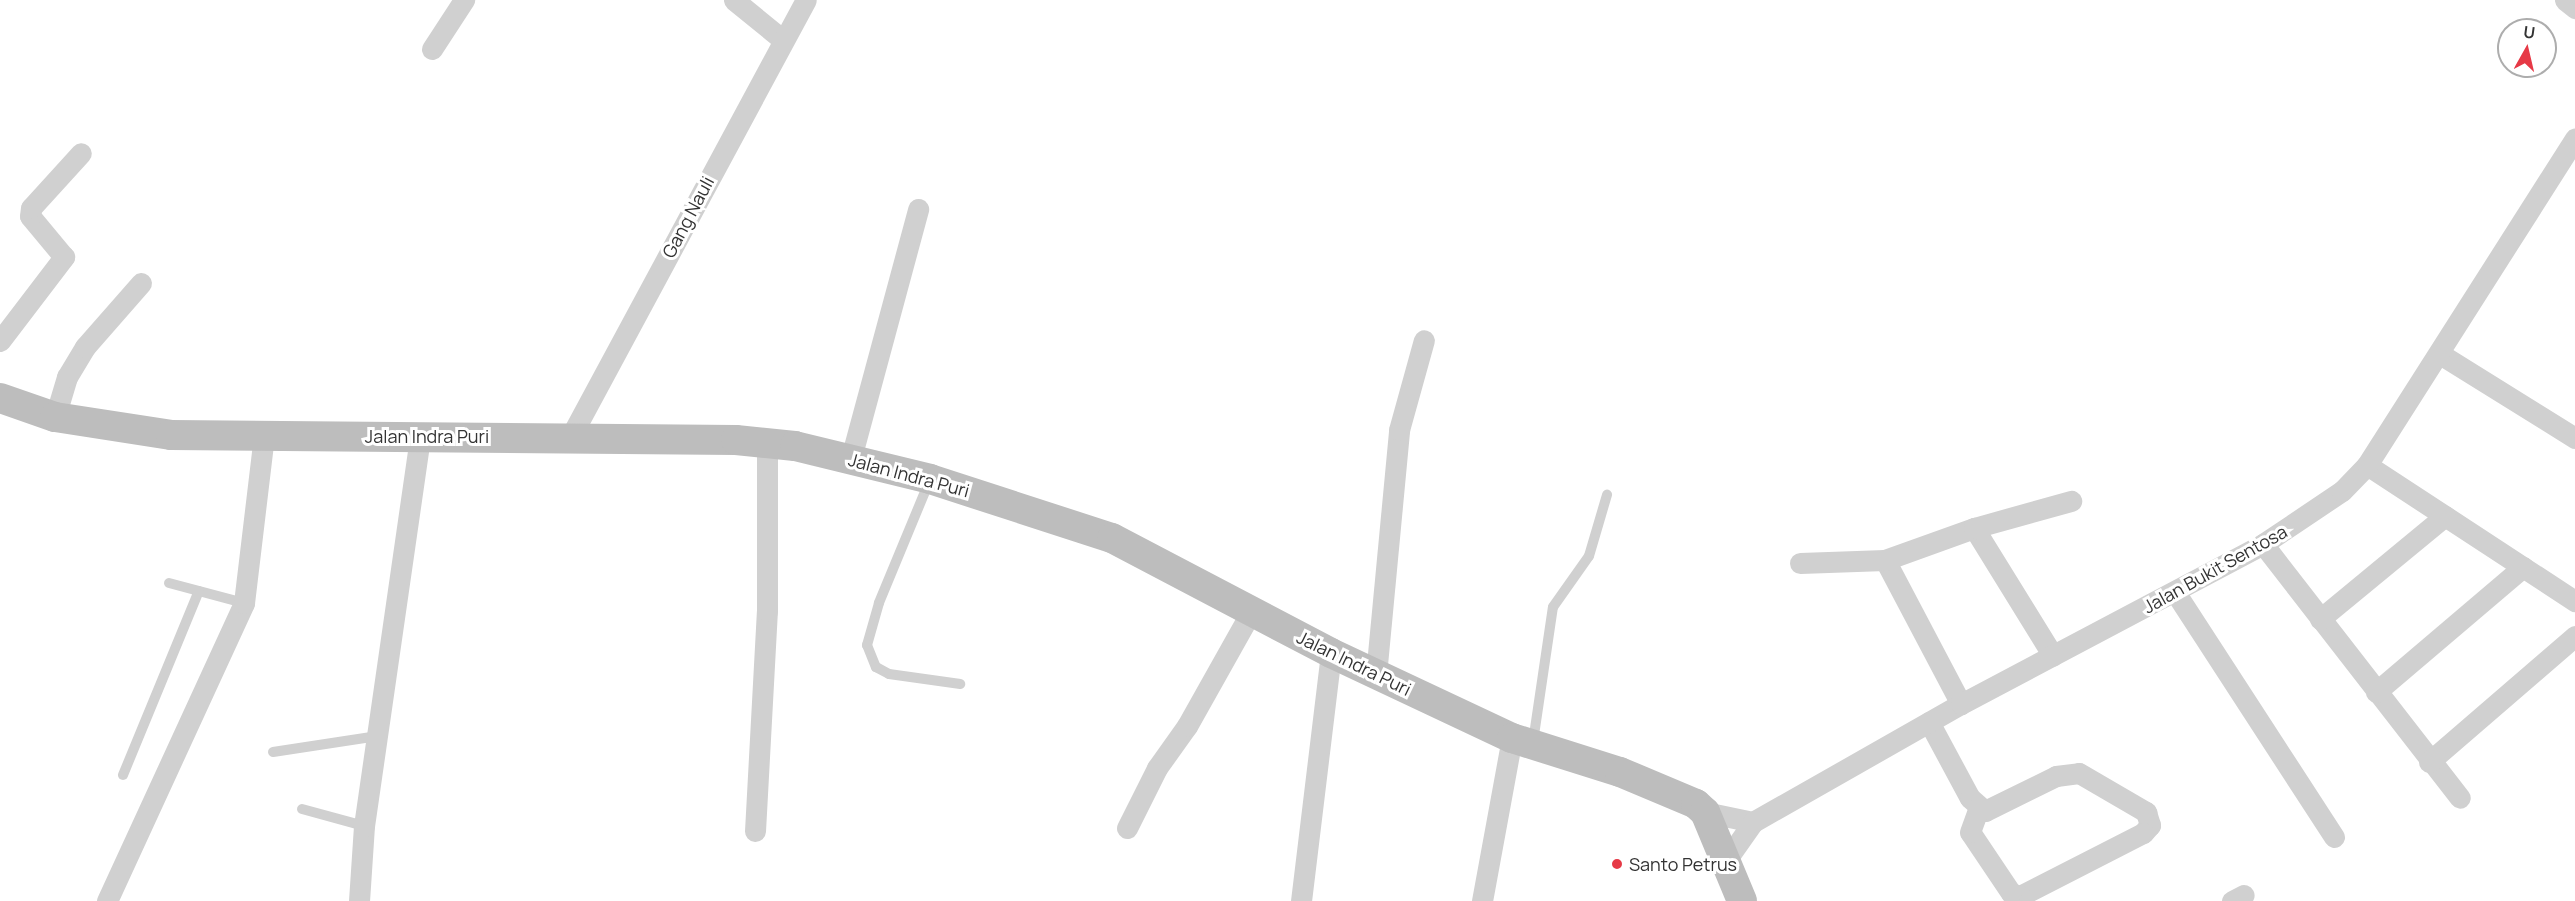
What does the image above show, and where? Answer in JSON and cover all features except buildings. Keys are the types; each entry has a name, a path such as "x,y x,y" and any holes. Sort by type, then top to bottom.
{"street":[{"path":"432,49 464,0"},
{"path":"734,0 783,40"},
{"name":"Gang Nauli","path":"571,436 806,0"},
{"path":"2565,0 2575,8"},
{"name":"Jalan Bukit Sentosa","path":"1727,859 1753,822 1961,704 2263,544 2322,507 2367,465 2440,354 2575,139"},
{"path":"0,340 64,257 30,216 32,208 81,153"},
{"path":"851,458 918,209"},
{"path":"56,417 67,377 85,347 141,283"},
{"path":"1376,675 1400,430 1424,340"},
{"path":"2440,354 2575,438"},
{"name":"Jalan Indra Puri","path":"0,398 56,417 171,435 571,436 767,443 851,458 930,479 1112,538 1331,653 1522,740 1620,772 1705,812 1753,822"},
{"path":"107,901 244,603 264,435"},
{"path":"359,901 364,826 420,436"},
{"path":"755,831 767,611 767,443"},
{"path":"2367,465 2575,601"},
{"path":"1800,563 1885,560 1974,528 2071,501"},
{"path":"2320,619 2445,516"},
{"path":"1974,528 2053,656"},
{"path":"2263,544 2429,762 2460,798"},
{"path":"1885,560 1961,704"},
{"path":"2376,692 2523,567"},
{"path":"2175,592 2334,837"},
{"path":"1127,828 1157,768 1187,726 1251,612"},
{"path":"2429,762 2575,636"},
{"path":"1301,901 1331,653"},
{"path":"1929,722 1979,807 1994,810 2056,776 2079,773 2146,812 2150,825 2143,833 2020,896 2012,893 1970,832 1979,807"},
{"path":"1482,901 1522,740"},
{"path":"1705,812 1727,859 1742,901"}],"lane":[{"path":"930,479 879,603 867,645 876,667 889,675 960,684"},
{"path":"1522,740 1553,607 1589,556 1606,495"},
{"path":"169,583 244,603"},
{"path":"123,775 199,591"},
{"path":"273,752 378,736"},
{"path":"302,809 364,826"}],"place":[{"name":"Santo Petrus","path":"1617,864"}]}
